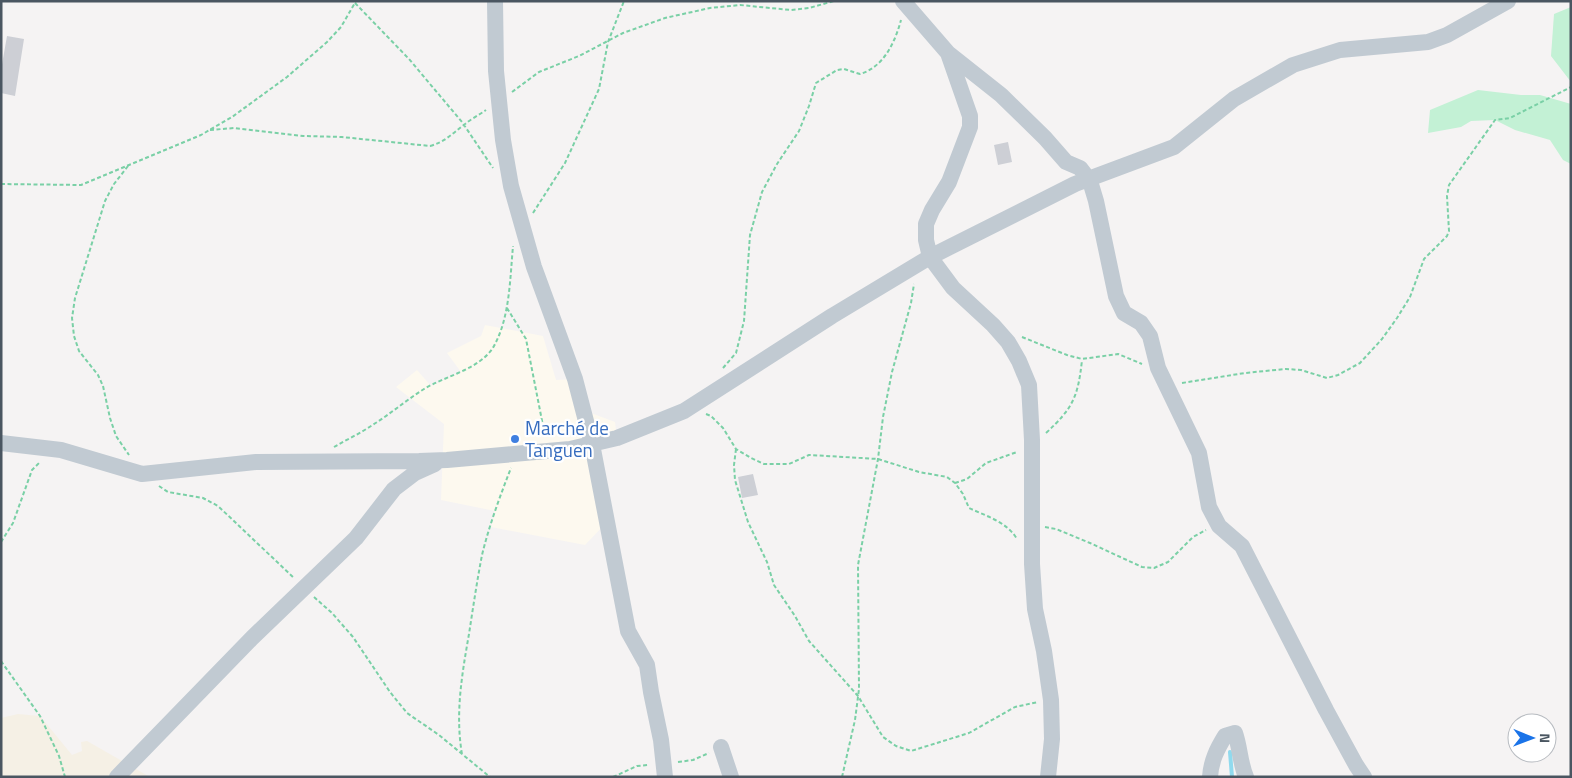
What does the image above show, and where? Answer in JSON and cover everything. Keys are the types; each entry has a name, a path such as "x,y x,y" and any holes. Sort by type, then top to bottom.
{"street":[{"path":"495,1 496,71 503,140 518,236 534,267 575,379 592,444 628,631 647,665 661,740 664,777"},
{"path":"1,443 60,450 142,474 256,462 447,460 570,449 617,438 684,410 832,316 924,261 1075,184 1174,146 1234,99 1293,65 1340,50 1428,42 1447,35 1508,1"},
{"path":"904,3 948,53 1001,95 1045,138 1066,162 1080,168 1088,179 1096,201 1116,296 1124,313 1141,324 1150,336 1162,375 1199,453 1209,507 1219,526 1242,546 1326,710 1356,766 1364,777"},
{"path":"924,261 926,224 949,182 970,127 970,116 966,100 948,53"},
{"path":"924,261 993,325 1008,342 1019,361 1029,385 1032,440 1026,537 1032,564 1035,609 1044,651 1051,700 1052,739 1048,777"},
{"path":"117,777 252,638 356,538 394,489 415,473 447,460"},
{"path":"1210,777 1211,764 1217,749 1225,736 1235,733 1246,777"},
{"path":"721,747 731,777"}],"path":[{"path":"332,448 370,427 424,389 468,368 488,355 494,345 506,307 511,265 518,236 565,163 579,134 599,89 608,42 624,1"},
{"path":"210,130 234,128 303,136 342,137 430,146 448,138 539,72 579,56 623,33 665,18 710,8 740,5 791,10 810,8 834,1"},
{"path":"1,184 81,185 201,135 232,117 287,77 328,42 341,27 355,2 409,59 464,125 494,170"},
{"path":"718,372 725,367 736,353 744,321 750,234 762,192 777,164 799,131 816,83 837,70 844,69 860,74 875,66 887,54 897,35 904,3"},
{"path":"1020,336 1067,356 1082,359 1118,354 1148,366 1176,382 1185,383 1245,373 1286,369 1301,370 1327,378 1338,375 1360,363 1382,339 1410,297 1424,259 1447,236 1449,231 1447,196 1449,185 1495,120 1510,118 1571,87"},
{"path":"128,166 114,184 106,201 76,298 72,318 74,336 80,351 98,375 103,386 116,436 142,474 168,492 203,498 218,506 332,613 353,637 390,692 407,713 490,777"},
{"path":"511,265 518,236"},
{"path":"842,777 855,720 858,696 858,565 892,372 924,261"},
{"path":"506,307 526,339 548,451"},
{"path":"684,410 701,412 712,416 723,428 736,449 764,464 789,464 809,455 878,459 919,472 947,477 955,483 963,494 969,508 998,521 1014,534 1026,537 1044,527 1056,529 1142,567 1154,568 1168,562 1193,537 1206,530 1225,531"},
{"path":"736,449 735,480 748,522 767,562 774,585 809,641 858,696 883,737 896,746 911,751 969,733 1015,707 1051,700"},
{"path":"1,542 13,523 32,470 38,463 60,450"},
{"path":"462,754 458,723 462,674 482,554 502,490 517,454"},
{"path":"1014,534 1026,537"},
{"path":"1,661 40,716 59,756 65,777"}],"shaded area":[{"path":"485,325 543,336 556,380 575,379 583,410 615,422 617,438 592,444 607,522 585,545 491,527 495,511 441,500 444,424 396,387 417,370 431,386 461,372 447,353 481,336"}],"green space":[{"path":"1571,7 1571,82 1551,56 1554,14"},
{"path":"1478,90 1521,95 1540,95 1571,104 1571,164 1563,160 1550,140 1515,130 1495,120 1471,121 1461,127 1428,133 1430,110"}],"sand":[{"path":"18,714 40,716 72,755 82,751 81,742 87,741 150,777 1,777 1,718"}],"building":[{"path":"7,36 24,39 15,96 1,93 1,70"},
{"path":"1008,142 1012,162 998,165 994,145"},
{"path":"753,474 758,495 742,498 738,477"}],"waterway":[{"path":"1230,752 1232,777"}],"place":[{"name":"Marché de Tanguen","path":"515,439"}]}
